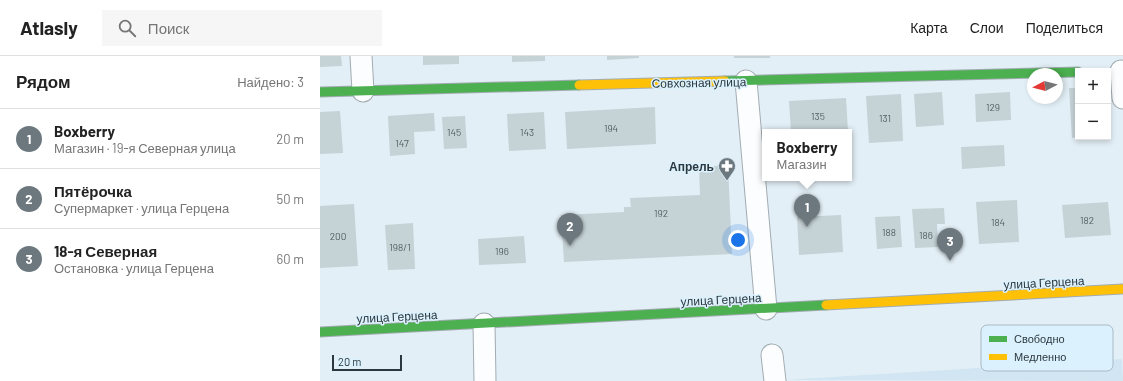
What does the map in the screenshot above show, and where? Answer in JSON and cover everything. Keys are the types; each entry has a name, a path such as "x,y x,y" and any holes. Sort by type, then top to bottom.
{"main road":[{"name":"Совхозная улица","path":"320,92 1075,72"},
{"name":"улица Герцена","path":"320,332 1123,289"}],"street":[{"path":"361,56 363,91"},
{"path":"1117,71 1123,98"},
{"path":"746,81 766,308"},
{"path":"484,324 485,381"},
{"path":"772,355 774,381"}],"shaded area":[{"path":"1122,359 1123,381 784,380 981,368 981,371 1113,371 1113,360"}],"building":[{"path":"320,56 341,56 342,66 320,67"},
{"path":"423,56 459,56 459,64 423,65"},
{"path":"512,56 545,56 545,61 512,62"},
{"path":"607,56 639,56 639,58 607,60"},
{"path":"734,56 770,56 770,58 734,58"},
{"path":"1069,88 1075,88 1075,138 1072,138"},
{"path":"942,92 944,125 916,127 914,94"},
{"path":"1010,92 1011,120 976,122 975,94"},
{"path":"901,94 903,141 869,143 866,96"},
{"path":"846,98 848,129 791,129 789,101"},
{"path":"655,107 656,144 567,149 565,112"},
{"path":"340,111 343,153 320,154 320,112"},
{"path":"544,112 546,149 509,151 507,114"},
{"path":"434,113 435,131 414,132 415,154 390,156 388,116"},
{"path":"465,116 467,148 444,149 442,117"},
{"path":"1004,145 1005,166 962,169 961,147"},
{"path":"728,165 732,254 564,262 561,215 624,212 624,207 631,207 630,198 700,195 699,167"},
{"path":"1017,200 1019,242 979,244 976,202"},
{"path":"1108,202 1111,235 1065,238 1062,205"},
{"path":"354,204 358,266 320,268 320,206"},
{"path":"944,208 945,224 937,224 938,247 915,248 912,209"},
{"path":"841,215 843,252 799,255 797,217"},
{"path":"900,216 902,247 877,249 875,217"},
{"path":"413,223 415,269 388,270 385,225"},
{"path":"524,236 526,263 479,265 478,239"}],"traffic: fast":[{"path":"725,81 1075,72"},
{"path":"320,92 579,85"},
{"path":"320,332 826,305"}],"traffic: slow":[{"path":"579,85 725,81"},
{"path":"826,305 1123,289"}],"place":[{"name":"Апрель","path":"727,181"},
{"name":"Boxberry","path":"807,227"},
{"name":"Пятёрочка","path":"570,246"},
{"name":"18-я Северная","path":"950,261"}]}
